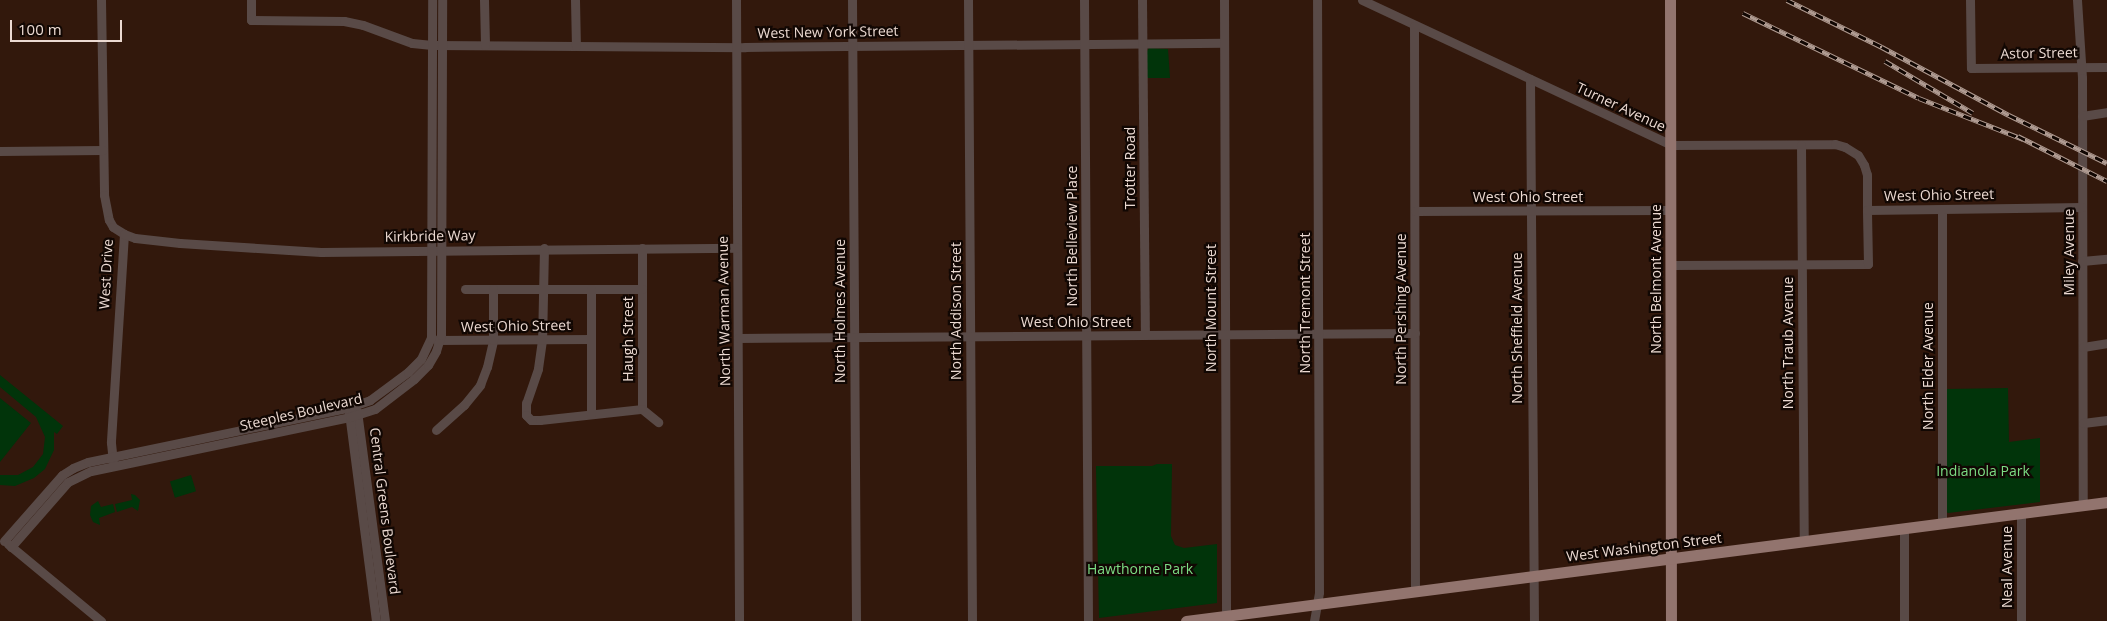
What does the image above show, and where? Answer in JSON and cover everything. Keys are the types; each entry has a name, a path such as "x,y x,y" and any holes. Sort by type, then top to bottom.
{"main road":[{"name":"North Belmont Avenue","path":"1670,0 1671,621"},
{"name":"West Washington Street","path":"1186,621 2107,502"}],"street":[{"name":"West Drive","path":"101,0 105,209 113,227 124,234 112,435 113,461"},
{"name":"West New York Street","path":"251,0 251,20 344,21 363,24 412,43 432,45 736,47 1224,43"},
{"name":"Steeples Boulevard","path":"353,411 408,372 421,359 431,338 432,0"},
{"name":"Steeples Boulevard","path":"5,542 62,475 88,462 113,461 353,411 375,409 414,380 428,365 441,340 442,0"},
{"path":"484,0 485,45"},
{"path":"576,0 576,46"},
{"name":"North Warman Avenue","path":"736,0 740,621"},
{"name":"North Holmes Avenue","path":"852,0 856,621"},
{"name":"North Addison Street","path":"968,0 972,621"},
{"name":"North Belleview Place","path":"1084,0 1088,621"},
{"name":"Trotter Road","path":"1142,0 1145,335"},
{"name":"North Mount Street","path":"1224,0 1226,616"},
{"name":"North Tremont Street","path":"1314,621 1319,592 1317,0"},
{"name":"Turner Avenue","path":"1362,0 1671,145 1835,144 1845,147 1858,155 1867,175 1867,210"},
{"name":"Astor Street","path":"1970,0 1971,68 2107,67"},
{"name":"Miley Avenue","path":"2077,0 2082,116 2083,505"},
{"name":"North Pershing Avenue","path":"1414,26 1415,592"},
{"name":"North Sheffield Avenue","path":"1530,79 1532,576 1534,621"},
{"path":"2082,116 2107,112"},
{"name":"North Traub Avenue","path":"1801,145 1804,541"},
{"path":"0,151 103,150"},
{"name":"West Ohio Street","path":"1671,265 1868,264 1867,210 2082,207"},
{"name":"North Elder Avenue","path":"1942,209 1942,523"},
{"name":"West Ohio Street","path":"1414,211 1671,210"},
{"name":"Kirkbride Way","path":"124,234 135,238 171,242 321,252 431,249 737,248"},
{"path":"544,248 542,340 538,369 526,403 526,415 531,420 540,420 642,409 658,422"},
{"name":"Haugh Street","path":"642,248 642,409"},
{"path":"2082,261 2107,259"},
{"path":"464,289 642,289"},
{"path":"436,430 464,405 480,385 491,356 493,340 493,289"},
{"path":"591,414 592,289"},
{"name":"West Ohio Street","path":"738,338 1415,333"},
{"name":"West Ohio Street","path":"431,338 441,340 591,339"},
{"path":"2083,347 2107,343"},
{"name":"Central Greens Boulevard","path":"353,411 376,621"},
{"name":"Central Greens Boulevard","path":"353,411 385,621"},
{"path":"2083,423 2107,420"},
{"name":"Neal Avenue","path":"2021,513 2021,621"},
{"path":"1904,528 1904,621"},
{"path":"5,542 101,621"}],"green space":[{"path":"1149,48 1168,49 1170,78 1147,78 1147,51"},
{"path":"0,375 63,426 57,434 54,432 54,450 45,469 34,478 15,486 0,485 0,475 18,475 33,467 43,454 45,437 36,417 0,387"},
{"name":"Indianola Park","path":"2008,388 2009,442 2040,438 2040,502 1948,513 1945,511 1945,389"},
{"path":"0,398 31,423 0,462"},
{"name":"Hawthorne Park","path":"1172,464 1171,536 1175,545 1184,548 1217,544 1217,603 1099,618 1096,466 1152,466"},
{"path":"191,475 196,491 175,498 170,481"},
{"path":"131,494 140,500 138,511 132,507 117,512 115,504 132,500"},
{"path":"98,501 101,507 113,504 115,512 99,518 100,525 93,522 90,515 91,506"}],"railway":[{"path":"1787,0 1882,47 2009,115 2107,163"},
{"path":"1743,13 1919,98 2023,139"},
{"path":"1885,61 1973,113"},
{"path":"2018,136 2107,181"}]}
